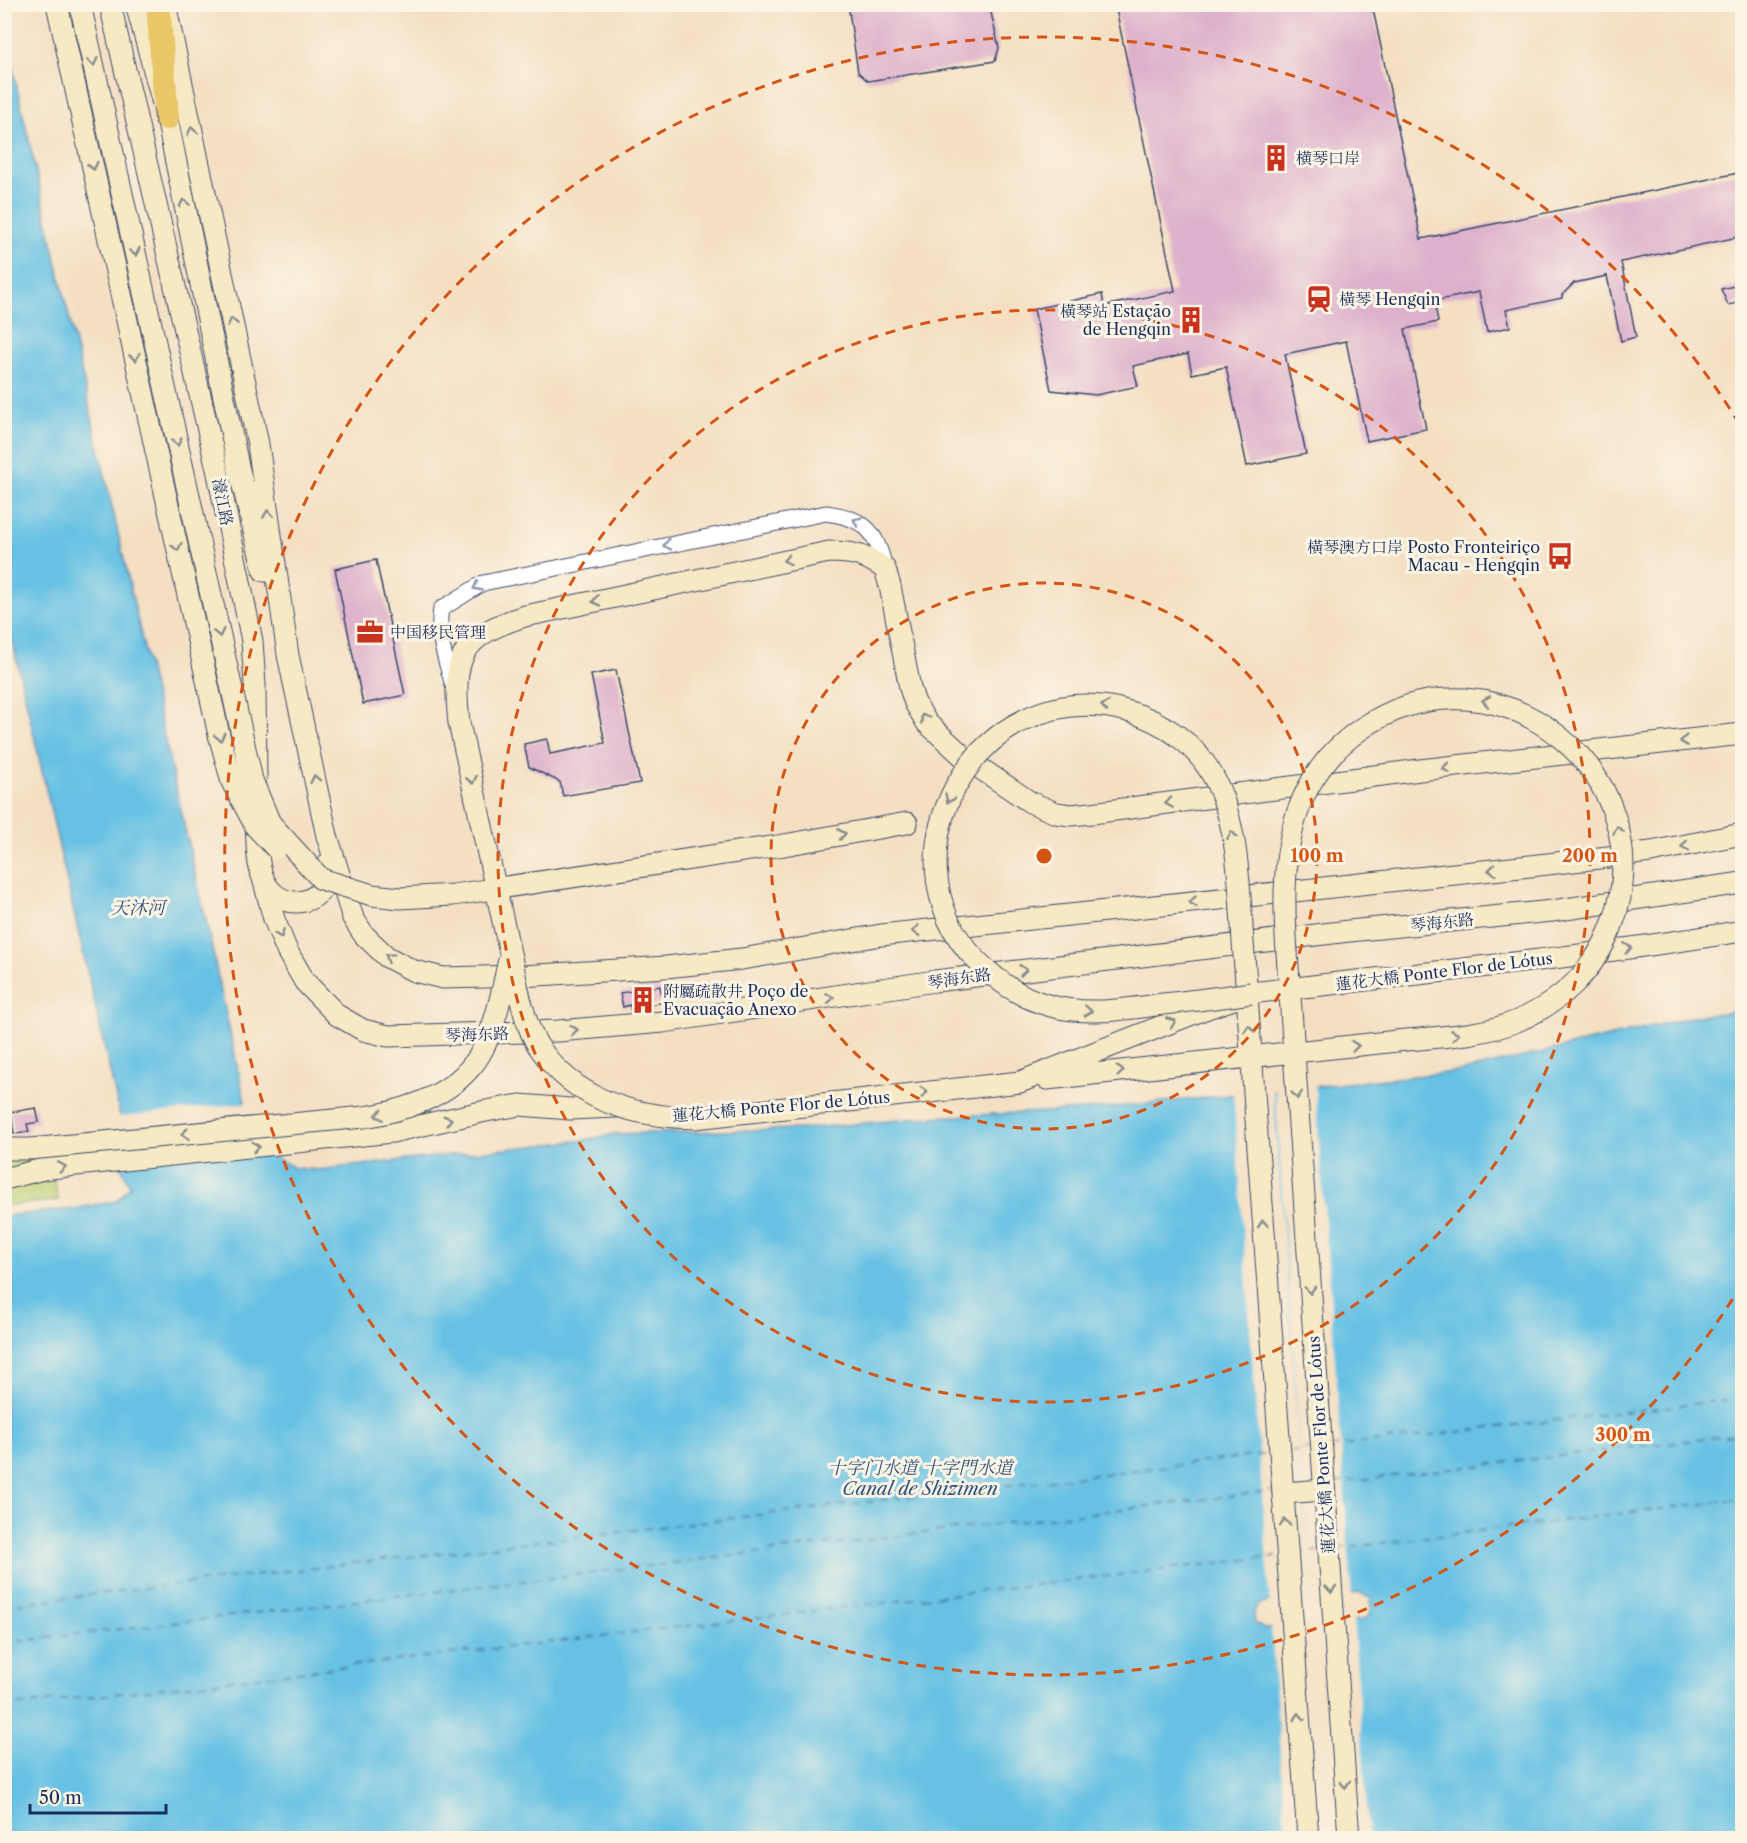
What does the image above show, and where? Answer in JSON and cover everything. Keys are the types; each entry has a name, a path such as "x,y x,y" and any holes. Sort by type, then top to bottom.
{"main road":[{"path":"57,4 219,735 232,782 256,827 280,852 321,879 372,895 400,898 453,895 784,845 907,822"},
{"path":"80,4 252,780 270,823 321,879"},
{"name":"濠江路","path":"110,4 217,469 252,641 256,718 255,809 263,878"},
{"name":"濠江路","path":"136,4 167,117 238,466 267,584 288,655"},
{"path":"158,4 167,117"},
{"path":"166,4 258,444 288,655 327,836 353,918 364,935 387,957 414,971 443,978 522,976 666,967 742,959 881,934 1651,852 1743,834"},
{"name":"蓮花大橋 Ponte Flor de Lótus","path":"885,569 868,557 849,552 829,552 525,616 492,627 475,640 465,652 458,669 455,693 459,723 520,999 528,1024 540,1049 575,1085 592,1096 616,1107 665,1118 695,1118 1161,1066 1244,1058 1291,1053 1302,1051 1338,1047 1462,1034 1516,1022 1574,985 1600,951 1616,914 1622,890 1623,863 1615,814 1604,788 1588,764 1567,742 1543,724 1514,709 1495,703 1469,698 1445,699 1421,702 1394,710 1352,735 1329,758 1302,799 1287,850 1284,875 1284,920 1293,1037 1293,1048 1294,1060 1297,1096 1349,1839"},
{"path":"885,569 910,688 921,714 938,735 965,758 1030,802 1056,813 1071,815 1092,813 1420,770 1743,734"},
{"name":"蓮花大橋 Ponte Flor de Lótus","path":"1308,1839 1283,1493 1247,1003 1246,991 1246,979 1236,866 1225,806 1213,776 1194,750 1177,734 1155,720 1115,707 1091,705 1067,706 1032,716 1009,729 971,761 945,807 939,829 937,877 945,915 958,940 973,959 997,979 1023,996 1053,1007 1098,1011 1128,1009 1240,994 1251,993 1529,962 1743,931"},
{"path":"263,878 277,897 290,903 312,899 325,888 330,871 327,836"},
{"name":"琴海东路","path":"263,878 274,919 287,951 305,982 337,1015 363,1030 388,1036 558,1031 663,1022 981,975 1349,931 1552,911 1743,883"},
{"path":"4,1149 42,1148 364,1117 412,1107 457,1081 477,1059 492,1025 511,954"},
{"name":"蓮花大橋 Ponte Flor de Lótus","path":"1020,1082 1209,1007 1251,993"},
{"path":"4,1179 43,1169 76,1165 333,1140 401,1131 520,1105 570,1109 616,1107"},
{"path":"1283,1493 1324,1490"}],"street":[{"path":"455,693 440,634 441,609 483,583 826,513 856,520 867,526 881,550 885,569"}],"green space":[{"path":"47,1144 58,1200 5,1206 4,1152"}],"water":[{"name":"十字门水道 十字門水道 Canal de Shizimen","path":"4,30 247,1112 264,1146 278,1159 295,1168 317,1170 585,1140 615,1134 801,1129 932,1117 1087,1110 1464,1071 1696,1016 1742,1011 1742,1838 5,1838 5,1216 74,1209 117,1201 130,1186 117,1159 126,1142 5,608","holes":["1360,1593 1370,1598 1371,1611 1363,1620 1264,1629 1254,1620 1255,1609 1262,1603"]}],"pier":[{"path":"1315,1083 1352,1597 1270,1605 1233,1092 1273,1088 1307,1558 1275,1087"},
{"path":"248,1103 256,1128 123,1143 117,1117"},
{"path":"1353,1618 1369,1838 1286,1838 1271,1626"}],"building":[{"path":"848,4 989,4 999,48 995,61 868,81 858,72"},
{"path":"1115,4 1372,4 1421,239 1743,172 1743,236 1621,262 1636,337 1621,341 1607,276 1574,283 1562,295 1562,298 1506,310 1510,327 1487,332 1479,292 1434,301 1438,322 1405,329 1426,429 1367,441 1346,341 1285,354 1306,454 1247,466 1226,367 1192,374 1188,354 1133,366 1138,386 1096,395 1051,390 1034,309 1102,294 1104,306 1175,291"},
{"path":"1743,284 1743,302 1728,305 1721,289"},
{"name":"中国移民管理","path":"376,560 405,695 363,704 335,569"},
{"path":"616,670 640,783 563,796 560,782 529,767 524,744 547,739 550,754 605,743 591,675"},
{"name":"附屬疏散井 Poço de Evacuação Anexo","path":"660,986 663,1002 631,1010 630,1005 623,1007 620,993"},
{"path":"36,1108 39,1122 27,1124 29,1132 14,1134 11,1112"}],"ferry route":[{"path":"1331,1447 1742,1398"},
{"path":"1335,1483 1742,1434"},
{"path":"1289,1452 1311,1449"},
{"path":"4,1605 1270,1454"},
{"path":"4,1643 1274,1491"},
{"path":"1338,1548 1742,1499"},
{"path":"1297,1553 1319,1551"},
{"path":"4,1707 1277,1556"}],"place":[{"name":"横琴口岸","path":"1276,158"},
{"name":"橫琴 Hengqin","path":"1319,299"},
{"name":"橫琴站 Estação de Hengqin","path":"1191,320"},
{"name":"橫琴澳方口岸 Posto Fronteiriço Macau - Hengqin","path":"1560,556"},
{"name":"中国移民管理","path":"370,632"},
{"name":"附屬疏散井 Poço de Evacuação Anexo","path":"643,1000"}],"water label":[{"name":"天沐河","path":"138,908"}]}
